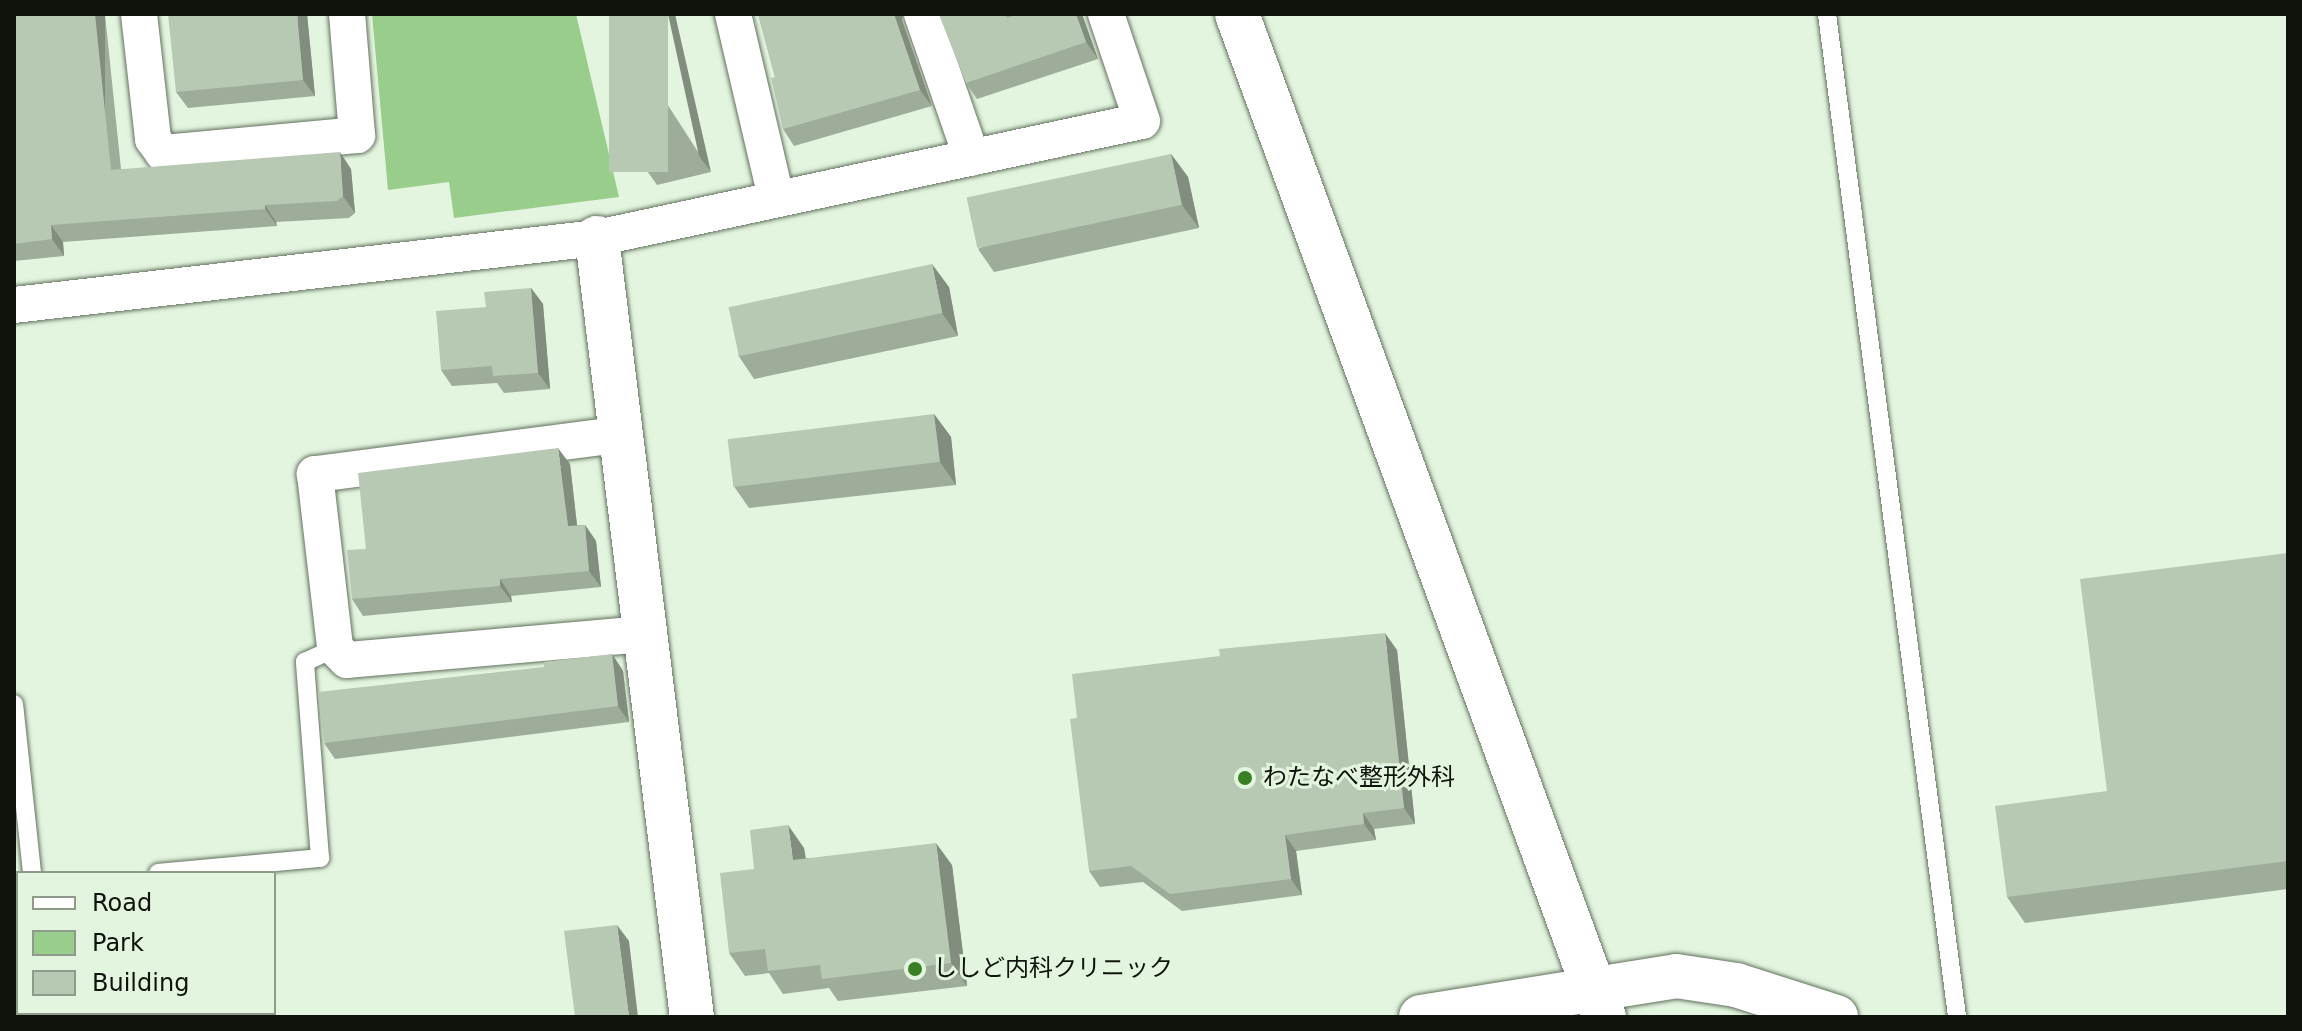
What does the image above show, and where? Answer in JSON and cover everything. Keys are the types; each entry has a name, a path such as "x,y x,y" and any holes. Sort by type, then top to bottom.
{"street":[{"path":"139,14 153,139 163,153 357,135 347,14"},
{"path":"733,14 776,198"},
{"path":"922,14 972,158"},
{"path":"14,305 597,238 1142,121 1106,14"},
{"path":"1237,14 1598,1002"},
{"path":"597,238 617,435 692,1017"},
{"path":"617,435 315,474 335,648 347,660 643,634"},
{"path":"1421,1017 1598,1002 1676,976 1736,985 1836,1017"}],"lane":[{"path":"1827,14 1957,1017"},
{"path":"180,871 320,858 305,662 335,648"},
{"path":"14,704 32,871"}],"green space":[{"path":"372,14 576,14 619,197 454,218 449,182 388,190"}],"building":[{"path":"14,14 95,14 111,170 340,152 343,196 337,201 265,205 265,209 51,225 52,239 14,244"},
{"path":"168,14 297,14 303,80 176,92"},
{"path":"609,14 668,14 668,172 609,172"},
{"path":"758,14 894,14 920,90 783,129 771,78 775,77"},
{"path":"939,14 1006,14 1007,18 1019,14 1076,14 1086,42 966,83"},
{"path":"1171,154 1182,205 977,248 967,197"},
{"path":"932,264 942,313 739,356 729,307"},
{"path":"531,288 538,373 493,376 492,366 441,370 436,311 486,307 484,292"},
{"path":"934,414 940,462 733,487 728,439"},
{"path":"558,448 568,526 585,525 589,571 500,579 500,586 352,599 347,550 366,549 358,473"},
{"path":"2288,553 2288,861 2007,897 1995,806 2107,791 2080,579"},
{"path":"1385,633 1404,808 1363,813 1364,824 1285,835 1291,879 1170,894 1131,866 1089,871 1070,719 1077,718 1072,674 1220,656 1219,649"},
{"path":"612,654 618,706 324,743 318,692 544,667 544,662"},
{"path":"788,825 793,860 936,843 951,963 822,979 820,965 768,971 765,949 729,953 720,873 754,869 750,830"},
{"path":"617,925 629,1017 575,1017 564,931"}],"place":[{"name":"わたなべ整形外科","path":"1245,778"},
{"name":"ししど内科クリニック","path":"915,969"}]}
